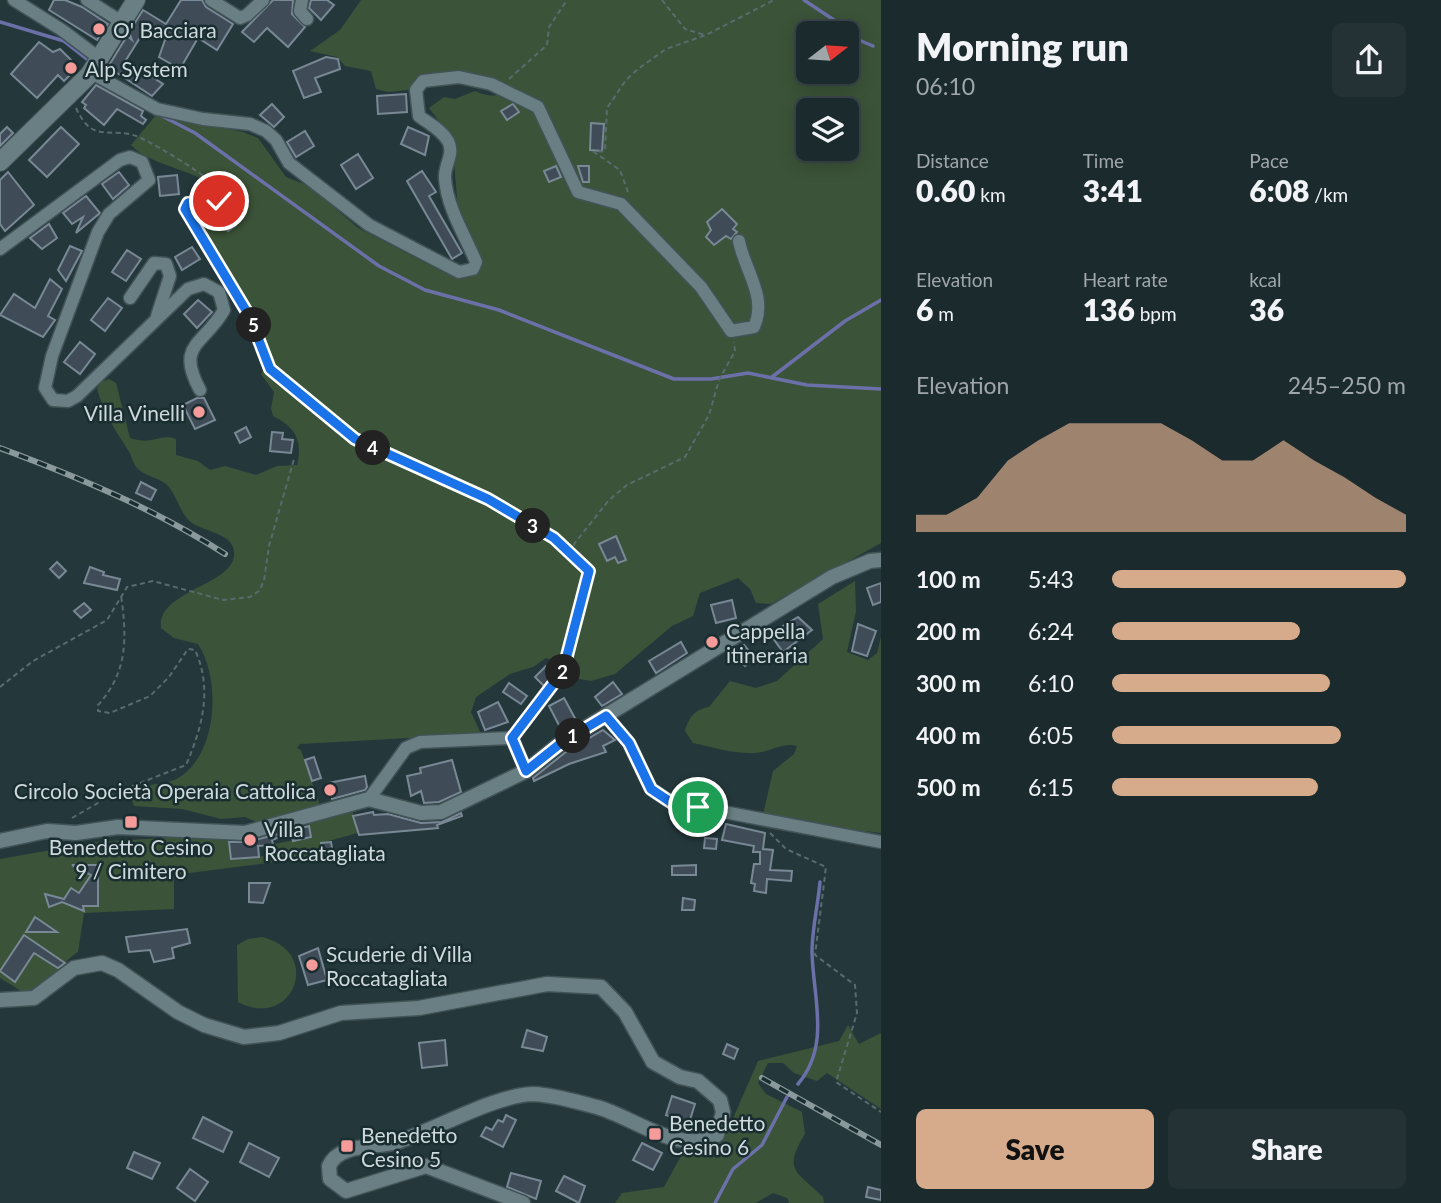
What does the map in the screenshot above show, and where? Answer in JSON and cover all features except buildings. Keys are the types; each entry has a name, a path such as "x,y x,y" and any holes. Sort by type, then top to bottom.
{"main road":[{"path":"0,162 94,65 136,0"}],"street":[{"path":"14,0 62,30 94,65 157,109 203,119 250,124 266,131 276,140 289,163 369,225 459,272 474,269 475,262 444,176 451,154 449,143 440,131 419,116 416,90 423,81 459,77 504,89 538,107 578,192 614,201 634,217 701,287 731,331 754,327 759,311 757,293 742,258 738,240"},
{"path":"87,0 122,22"},
{"path":"211,0 240,18 247,15 262,0"},
{"path":"302,0 300,11 307,19"},
{"path":"0,249 120,160 136,159 147,167 149,180 109,214 98,232 52,356 46,380 49,396 61,402 77,396 156,319 196,285 204,284 219,292 224,310 195,343 190,356 191,372 201,390"},
{"path":"130,298 154,263 157,261 166,264 170,276 156,319"},
{"path":"0,841 47,831 76,833 118,827 244,833 369,799 421,813 441,812 526,771 561,743 832,577 870,561 881,560"},
{"path":"606,716 629,743 651,789 681,809 698,807 881,842"},
{"path":"369,799 406,748 419,742 512,738 526,771"},
{"path":"0,1000 34,998 74,968 102,963 118,970 187,1017 234,1034 254,1037 279,1033 341,1013 419,1007 547,984 601,987 625,1012 653,1062 680,1077 698,1082 720,1100 723,1112 717,1135 704,1143 685,1143 609,1111 532,1094 499,1102 400,1141 343,1152 329,1166 330,1179 346,1191 426,1166 523,1203"}],"path":[{"path":"504,89 510,75 533,60 547,45 550,27 566,0"},
{"path":"662,0 685,29 706,35"},
{"path":"634,217 620,170 594,152 605,151 607,108 626,80 666,49 706,35 774,0"},
{"path":"73,100 83,123 94,131 139,136 206,176 223,191 225,198 219,201 196,201 188,203 185,209 250,317 262,353 277,378 355,439 488,499 554,538 589,571 563,671 512,738"},
{"path":"575,555 574,544 609,500 645,475 685,457 709,415 719,380 735,351 731,331"},
{"path":"0,687 33,661 107,620 127,587 146,581 223,600 250,597 259,591 264,581 270,546 294,459"},
{"path":"71,819 117,792 186,765 200,727 205,681 195,650 188,649 169,677 150,696 110,713 98,711 98,705 112,690 120,673 124,644 121,595"},
{"path":"767,828 773,839 786,849 826,867 815,955 855,985 857,1013 836,1082 881,1112"}],"green space":[{"path":"361,0 881,0 881,543 771,604 756,603 750,589 738,578 700,593 693,616 672,626 615,674 591,681 568,677 554,661 546,658 533,667 510,674 476,697 471,712 481,734 300,744 297,748 301,750 320,806 261,824 245,817 221,819 182,809 134,806 131,798 134,791 180,777 193,766 202,751 212,714 210,676 205,659 198,644 174,638 161,628 163,615 172,604 226,570 233,560 233,547 221,536 192,523 184,515 166,484 136,467 106,414 97,389 101,382 109,379 116,383 130,438 145,441 165,437 176,439 176,455 198,461 210,470 225,466 256,475 277,466 297,465 299,448 292,430 273,416 271,408 274,392 261,374 269,360 262,330 198,221 197,213 210,205 215,192 201,179 152,159 131,145 156,115 243,132 258,138 286,177 309,186 358,228 449,275 457,277 472,273 458,209 452,138 429,108 444,97 455,99 475,91 492,96 509,91 469,81 419,82 408,90 388,92 376,89 371,71 345,66 337,57 310,51 340,30"},
{"path":"855,581 856,611 847,652 868,660 877,653 881,637 881,833 762,819 773,771 794,754 797,746 786,745 746,753 693,743 685,731 690,718 699,710 709,707 730,681 756,688 777,681 823,639 818,604"},
{"path":"351,806 358,833 321,843 323,856 174,875 174,909 84,913 78,952 46,983 32,991 23,992 0,978 0,859 96,842 228,834 231,859 265,856 264,846 311,837 307,819"},
{"path":"262,937 281,945 292,958 296,972 294,986 286,998 274,1006 257,1008 238,1002 237,945 248,939"},
{"path":"848,1025 859,1044 881,1033 881,1109 827,1073 817,1081 794,1073 783,1063 768,1063 758,1083 766,1094 802,1112 805,1134 794,1156 794,1163 800,1175 823,1197 824,1203 789,1203 787,1198 773,1193 756,1203 615,1203 622,1193 664,1187 683,1152 712,1148 724,1139 758,1061 839,1041"}],"waterway":[{"path":"804,0 836,21"},
{"path":"0,22 64,41 87,59"},
{"path":"859,40 873,46"},
{"path":"160,115 195,133 379,266 425,290 499,310 674,379 711,379 748,373 807,385 881,389"},
{"path":"772,377 845,321 881,300"},
{"path":"798,1084 808,1069 817,1037 812,952 820,882"},
{"path":"715,1203 733,1169 762,1145 787,1097"}],"railway":[{"path":"0,448 116,495 225,554"},
{"path":"762,1078 881,1145"}],"place":[{"name":"O' Bacciara","path":"99,29"},
{"name":"Alp System","path":"71,68"},
{"name":"Villa Vinelli","path":"199,412"},
{"name":"Cappella itineraria","path":"712,642"},
{"name":"Circolo Società Operaia Cattolica","path":"330,790"},
{"name":"Benedetto Cesino 9 / Cimitero","path":"131,822"},
{"name":"Villa Roccatagliata","path":"250,840"},
{"name":"Scuderie di Villa Roccatagliata","path":"312,965"},
{"name":"Benedetto Cesino 6","path":"655,1134"},
{"name":"Benedetto Cesino 5","path":"347,1146"}],"route":[{"path":"219,201 196,201 188,203 185,209 250,317 262,353 277,378 355,439 488,499 554,538 580,559 589,571 563,671 512,738 526,771 561,743 606,716 629,743 651,789 681,809 698,807"}]}
